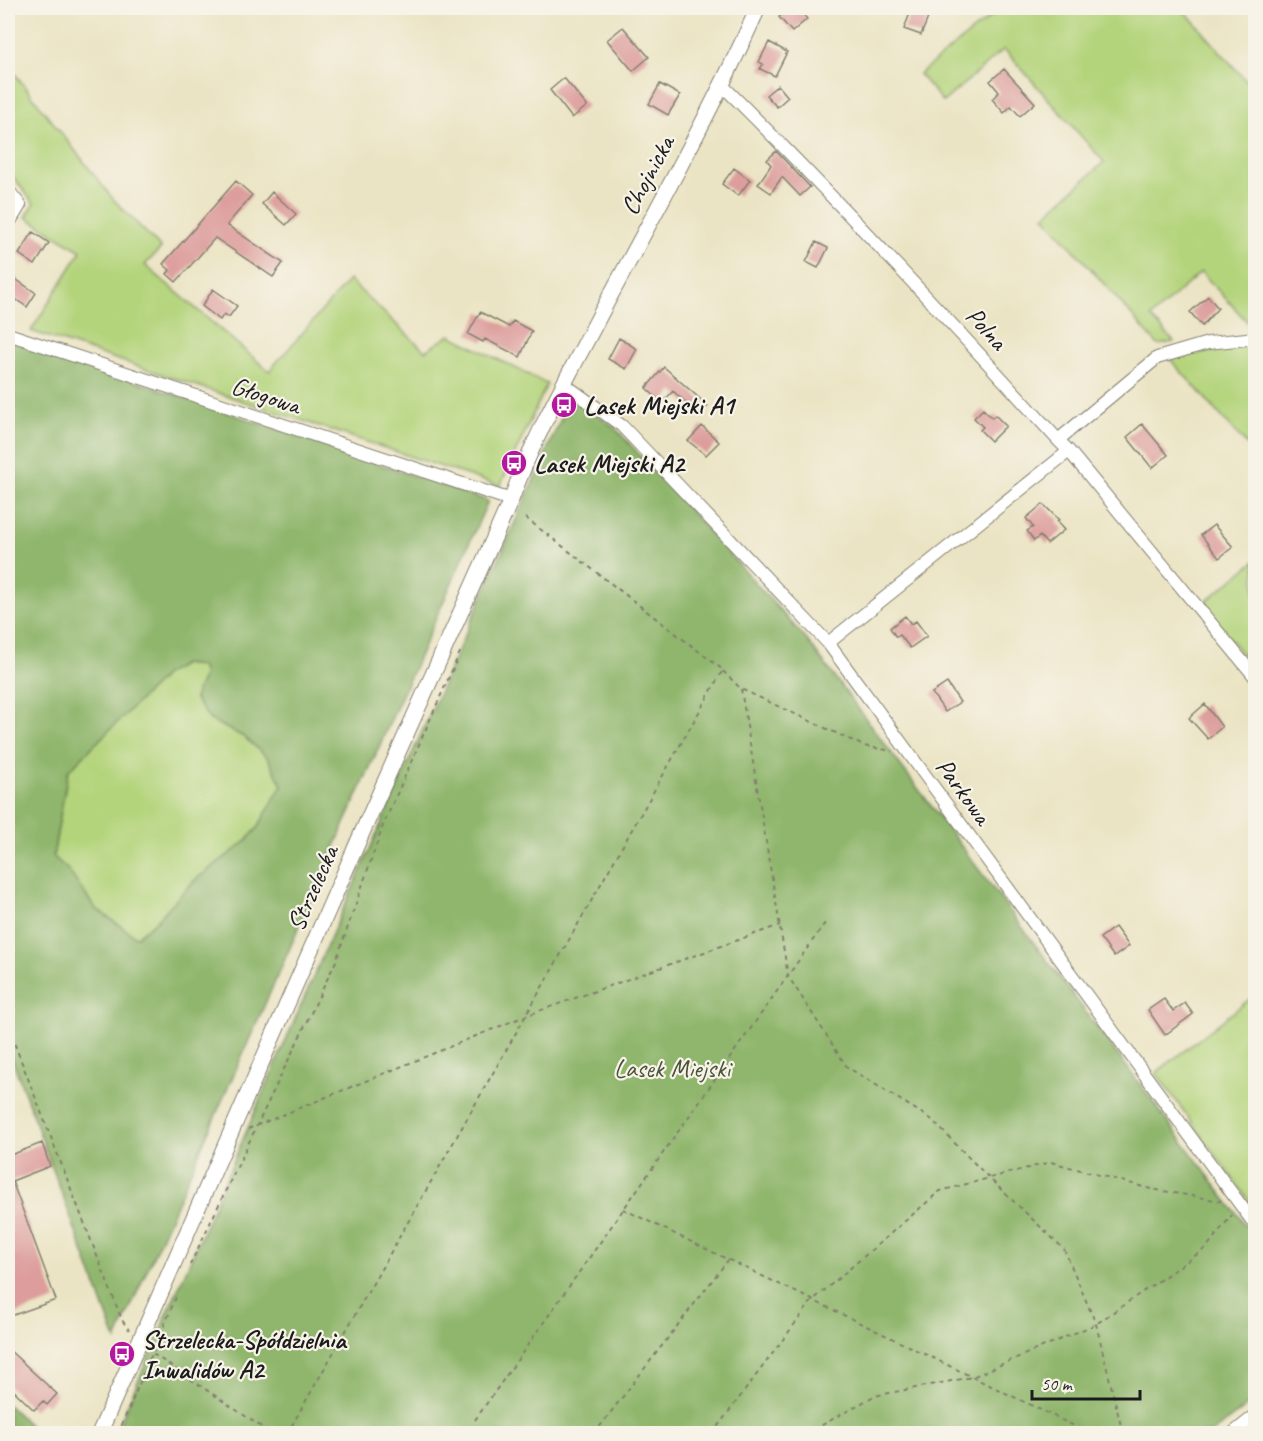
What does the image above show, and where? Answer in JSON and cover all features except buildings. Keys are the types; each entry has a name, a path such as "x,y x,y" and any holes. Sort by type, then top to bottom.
{"street":[{"name":"Chojnicka","path":"575,363 722,85 758,8"},
{"name":"Polna","path":"722,85 803,165 1058,440"},
{"path":"8,190 20,205 8,225"},
{"name":"Głogowa","path":"8,334 512,500"},
{"path":"1256,338 1208,344 1157,358 1058,440 1256,678"},
{"name":"Strzelecka","path":"99,1434 512,500 519,479 575,363"},
{"name":"Parkowa","path":"564,384 622,426 828,643 1256,1226"},
{"path":"828,643 1069,451"},
{"path":"1232,1434 1256,1415"}],"path":[{"path":"517,524 522,514 723,670 741,688 864,746 909,754"},
{"path":"189,1268 336,961 384,823 463,648"},
{"path":"287,1434 723,670"},
{"path":"741,688 788,976 847,1067 931,1119 1064,1249 1096,1324 1123,1434"},
{"path":"475,1420 825,923"},
{"path":"229,1137 525,1016 780,925"},
{"path":"8,1027 122,1320 137,1345 272,1434"},
{"path":"712,1434 812,1301 940,1191 1051,1162 1151,1189 1240,1205 1206,1248 1096,1324 972,1377 874,1396 806,1434"},
{"path":"623,1209 1091,1434"},
{"path":"594,1434 728,1260"},
{"path":"118,1434 180,1288"}],"green space":[{"path":"1001,8 1182,8 1255,91 1255,330 1201,272 1151,317 1174,342 1158,345 1044,216 1104,162 1004,49 943,102 919,74"},
{"path":"8,65 113,199 161,248 145,265 269,371 349,280 425,351 450,335 547,384 500,486 31,331 81,251 26,217 34,204 8,170"},
{"path":"8,338 488,501 116,1340 8,1048","holes":["183,664 201,666 204,675 194,698 210,720 244,737 268,758 282,785 257,829 244,843 195,880 154,923 136,937 95,908 68,870 53,856 68,771 165,675"]},
{"path":"1255,344 1255,454 1169,358"},
{"name":"Lasek Miejski","path":"572,394 618,431 806,639 1255,1238 1255,1400 1211,1433 115,1434 325,950"},
{"path":"1255,561 1255,670 1213,618 1205,602"},
{"path":"183,664 201,666 204,675 195,699 210,720 244,737 268,758 282,785 257,829 244,843 195,880 154,923 136,937 95,908 67,870 53,856 68,771 165,675"},
{"path":"1255,995 1256,1202 1252,1205 1156,1073"},
{"path":"8,1405 38,1433 8,1433"}],"place":[{"name":"Lasek Miejski A1","path":"564,405"},
{"name":"Lasek Miejski A2","path":"514,463"},
{"name":"Strzelecka-Spółdzielnia Inwalidów A2","path":"122,1354"}]}
